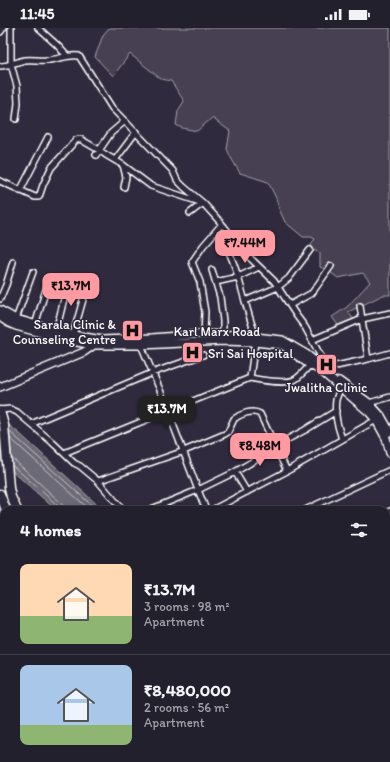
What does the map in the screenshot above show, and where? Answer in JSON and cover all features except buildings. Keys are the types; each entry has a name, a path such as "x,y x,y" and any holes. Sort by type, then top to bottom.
{"main road":[{"name":"Karl Marx Road","path":"0,310 16,319 73,335 102,340 224,334 256,339 282,346 310,365 329,373 340,388 369,412 376,420 386,438 390,453"},
{"name":"Karl Marx Road","path":"0,318 16,326 71,341 94,345 141,345 256,339 282,340 306,354 369,403 381,416 390,432"},
{"path":"0,387 84,352 94,345"},
{"path":"0,411 4,421 10,492 15,506"},
{"path":"0,494 4,506"}],"street":[{"path":"11,28 11,64 17,86 18,103 16,119"},
{"path":"38,28 46,34 67,56"},
{"path":"43,28 46,34"},
{"path":"0,66 6,66 26,60 48,60 73,55 78,56 112,108 173,171 177,180 203,203 245,253 274,281 305,327 329,373 390,352"},
{"path":"96,155 110,133 125,121"},
{"path":"115,160 136,132"},
{"path":"20,191 48,137"},
{"path":"0,181 35,197 39,196 51,168 71,145 80,139 123,165 151,186 203,203"},
{"path":"123,165 126,177 124,187"},
{"path":"190,213 203,203"},
{"path":"204,334 205,312 200,282 192,262 203,246 222,224"},
{"path":"228,250 238,277 256,339 250,378"},
{"path":"245,301 278,287 289,278 310,250"},
{"path":"0,299 13,262"},
{"path":"290,306 312,293 331,266"},
{"path":"216,282 238,277 259,267"},
{"path":"212,270 220,297 224,334"},
{"path":"16,319 33,272"},
{"path":"56,330 69,279"},
{"path":"73,335 88,282"},
{"path":"35,324 48,283"},
{"path":"360,306 368,359"},
{"path":"312,340 362,319 390,313"},
{"path":"141,345 204,506"},
{"path":"31,424 152,373 203,355"},
{"path":"64,452 250,378 271,381 292,381 310,365"},
{"path":"340,388 336,399 336,411 342,439"},
{"path":"369,403 390,397"},
{"path":"0,411 10,409 17,412 64,452 74,463 98,481 120,506"},
{"path":"98,481 184,451 228,432 234,419 252,411 260,414 287,471"},
{"path":"159,506 198,490 235,472 275,446 336,411"},
{"path":"220,506 287,471 376,420"},
{"path":"314,506 390,470"},
{"path":"235,472 246,492"}],"shaded area":[{"path":"109,28 390,28 390,295 383,295 348,312 355,321 340,328 332,317 347,307 370,282 363,273 338,278 320,267 320,253 313,250 311,244 315,239 311,237 303,237 285,222 268,182 240,173 227,149 230,131 212,118 197,131 182,128 176,125 178,111 184,101 171,81 161,79 130,54 113,76 95,57 103,35"}],"water":[{"path":"0,418 19,433 99,506 52,506 0,460"}],"place":[{"name":"Sarala Clinic & Counseling Centre","path":"132,331"},
{"name":"Sri Sai Hospital","path":"192,353"},
{"name":"Jwalitha Clinic","path":"326,365"}]}
